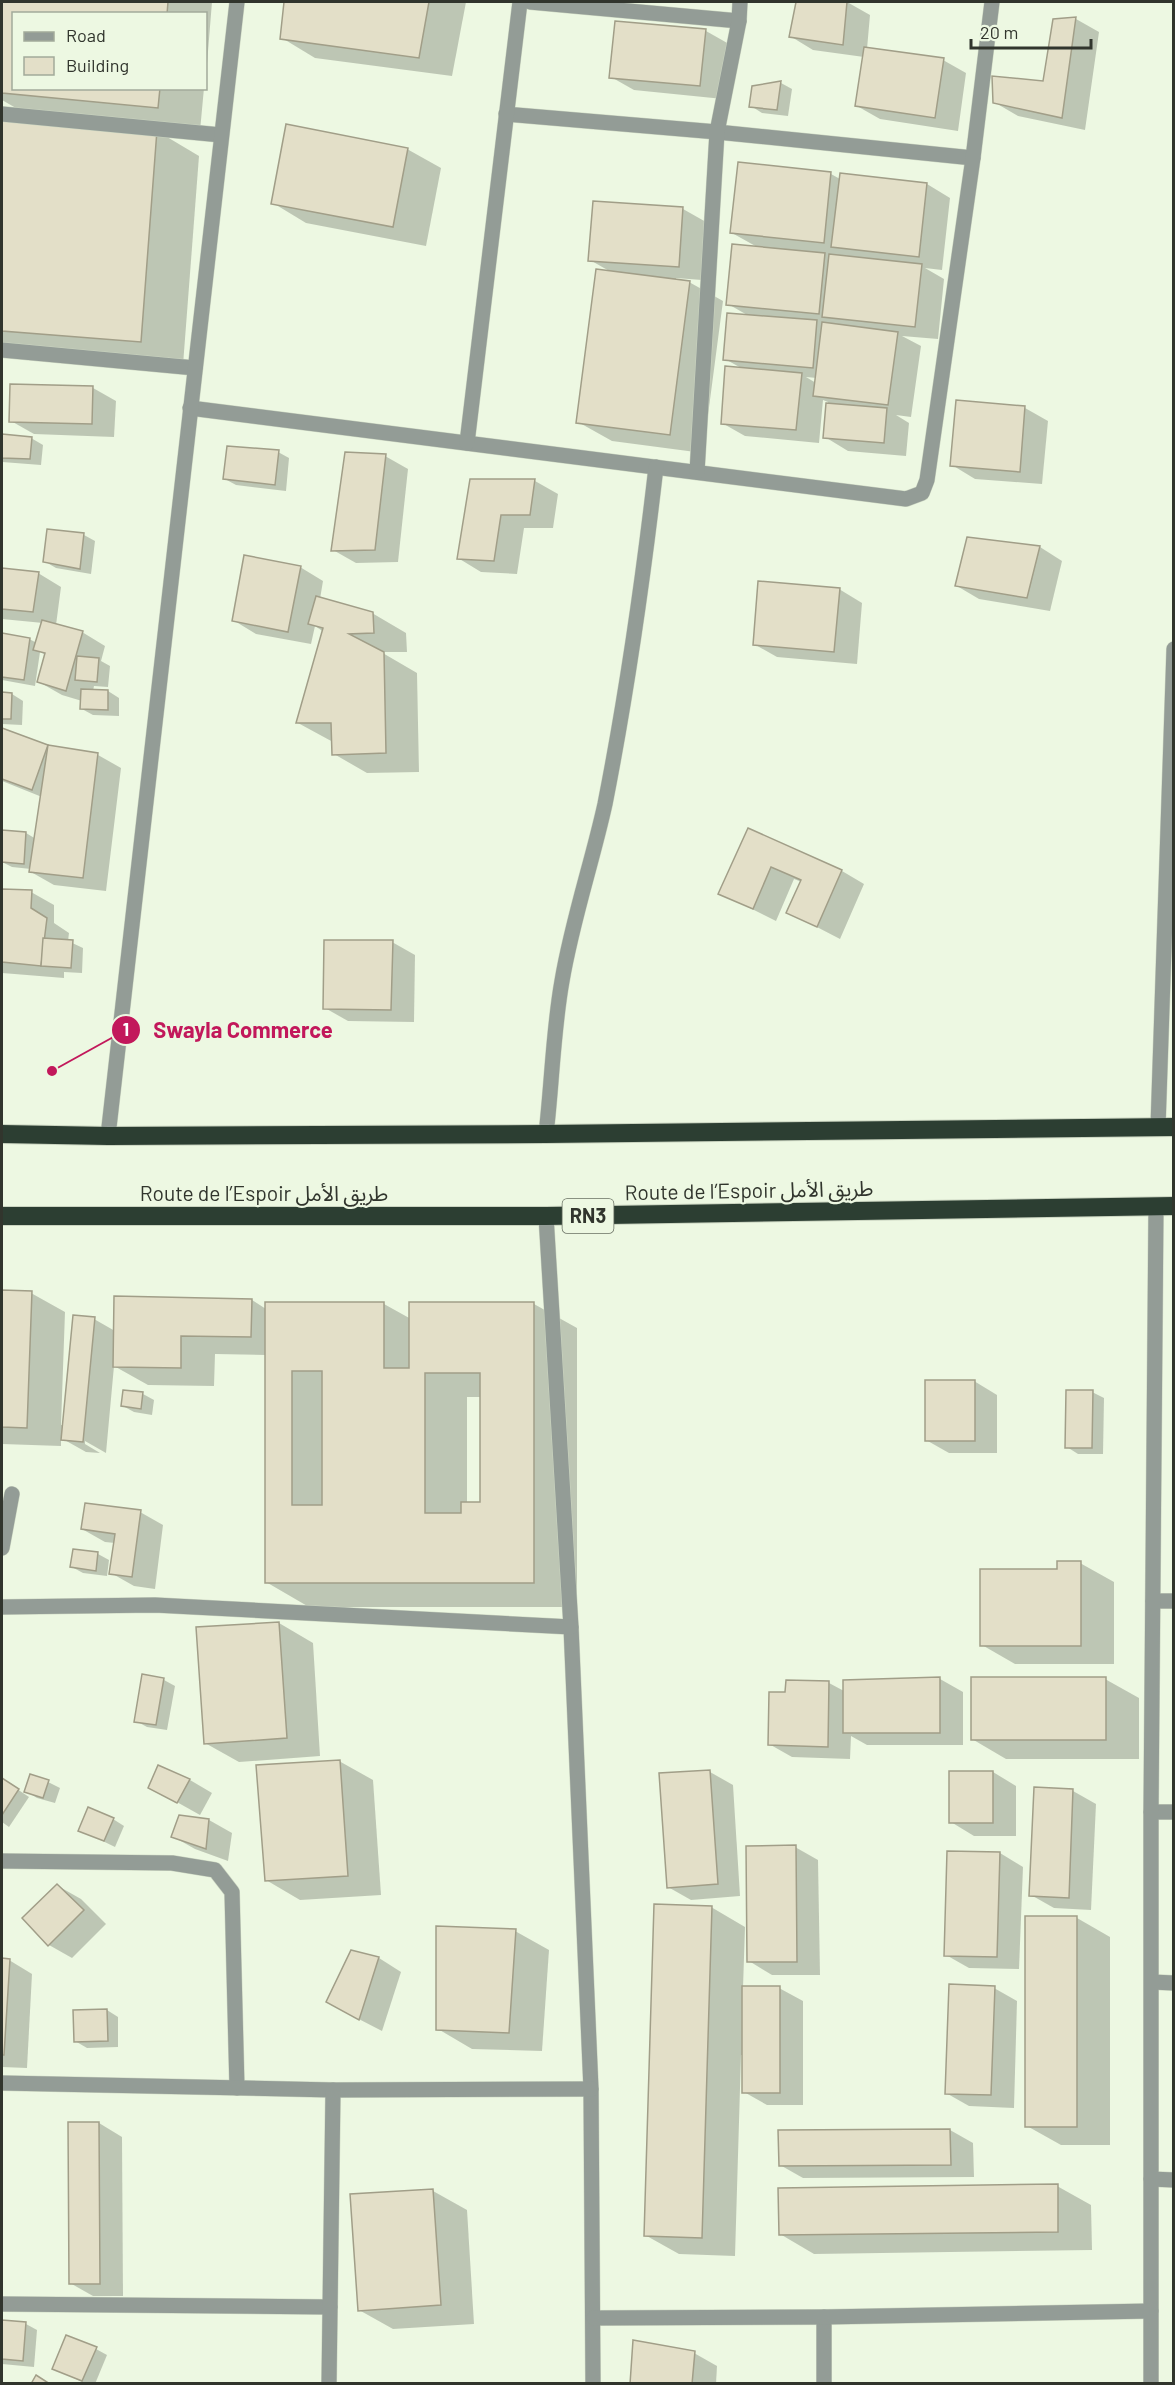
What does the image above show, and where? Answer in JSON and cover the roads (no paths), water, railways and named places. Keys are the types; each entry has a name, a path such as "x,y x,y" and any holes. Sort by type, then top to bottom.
{"highway":[{"path":"2,1134 108,1136 546,1134 1166,1127"},
{"name":"Route de l’Espoir طريق الأمل","path":"2,1216 546,1216 1165,1207"}],"street":[{"path":"108,1136 237,2"},
{"path":"467,443 520,2"},
{"path":"530,2 739,21"},
{"path":"697,472 717,132 739,21 740,2"},
{"path":"190,408 906,499 922,493 927,480 973,158 992,2"},
{"path":"2,114 221,135"},
{"path":"506,114 717,132 973,158"},
{"path":"2,350 195,368"},
{"path":"546,1134 562,981 580,896 604,805 627,686 637,627 657,467"},
{"path":"1166,1127 1173,649"},
{"path":"1151,2384 1153,1601 1165,1207"},
{"path":"546,1216 571,1627 591,2089 594,2318 592,2384"},
{"path":"2,1548 12,1494"},
{"path":"1153,1601 1173,1601"},
{"path":"2,1607 155,1605 571,1627"},
{"path":"1151,1812 1173,1812"},
{"path":"2,1861 172,1863 215,1870 232,1892 237,2088"},
{"path":"1152,1982 1173,1983"},
{"path":"2,2083 333,2090 591,2089"},
{"path":"328,2384 333,2090"},
{"path":"1151,2179 1173,2180"},
{"path":"2,2304 330,2307"},
{"path":"594,2318 824,2318 1151,2312"},
{"path":"824,2318 824,2384"}],"place":[{"name":"Swayla Commerce","path":"52,1071"}]}
